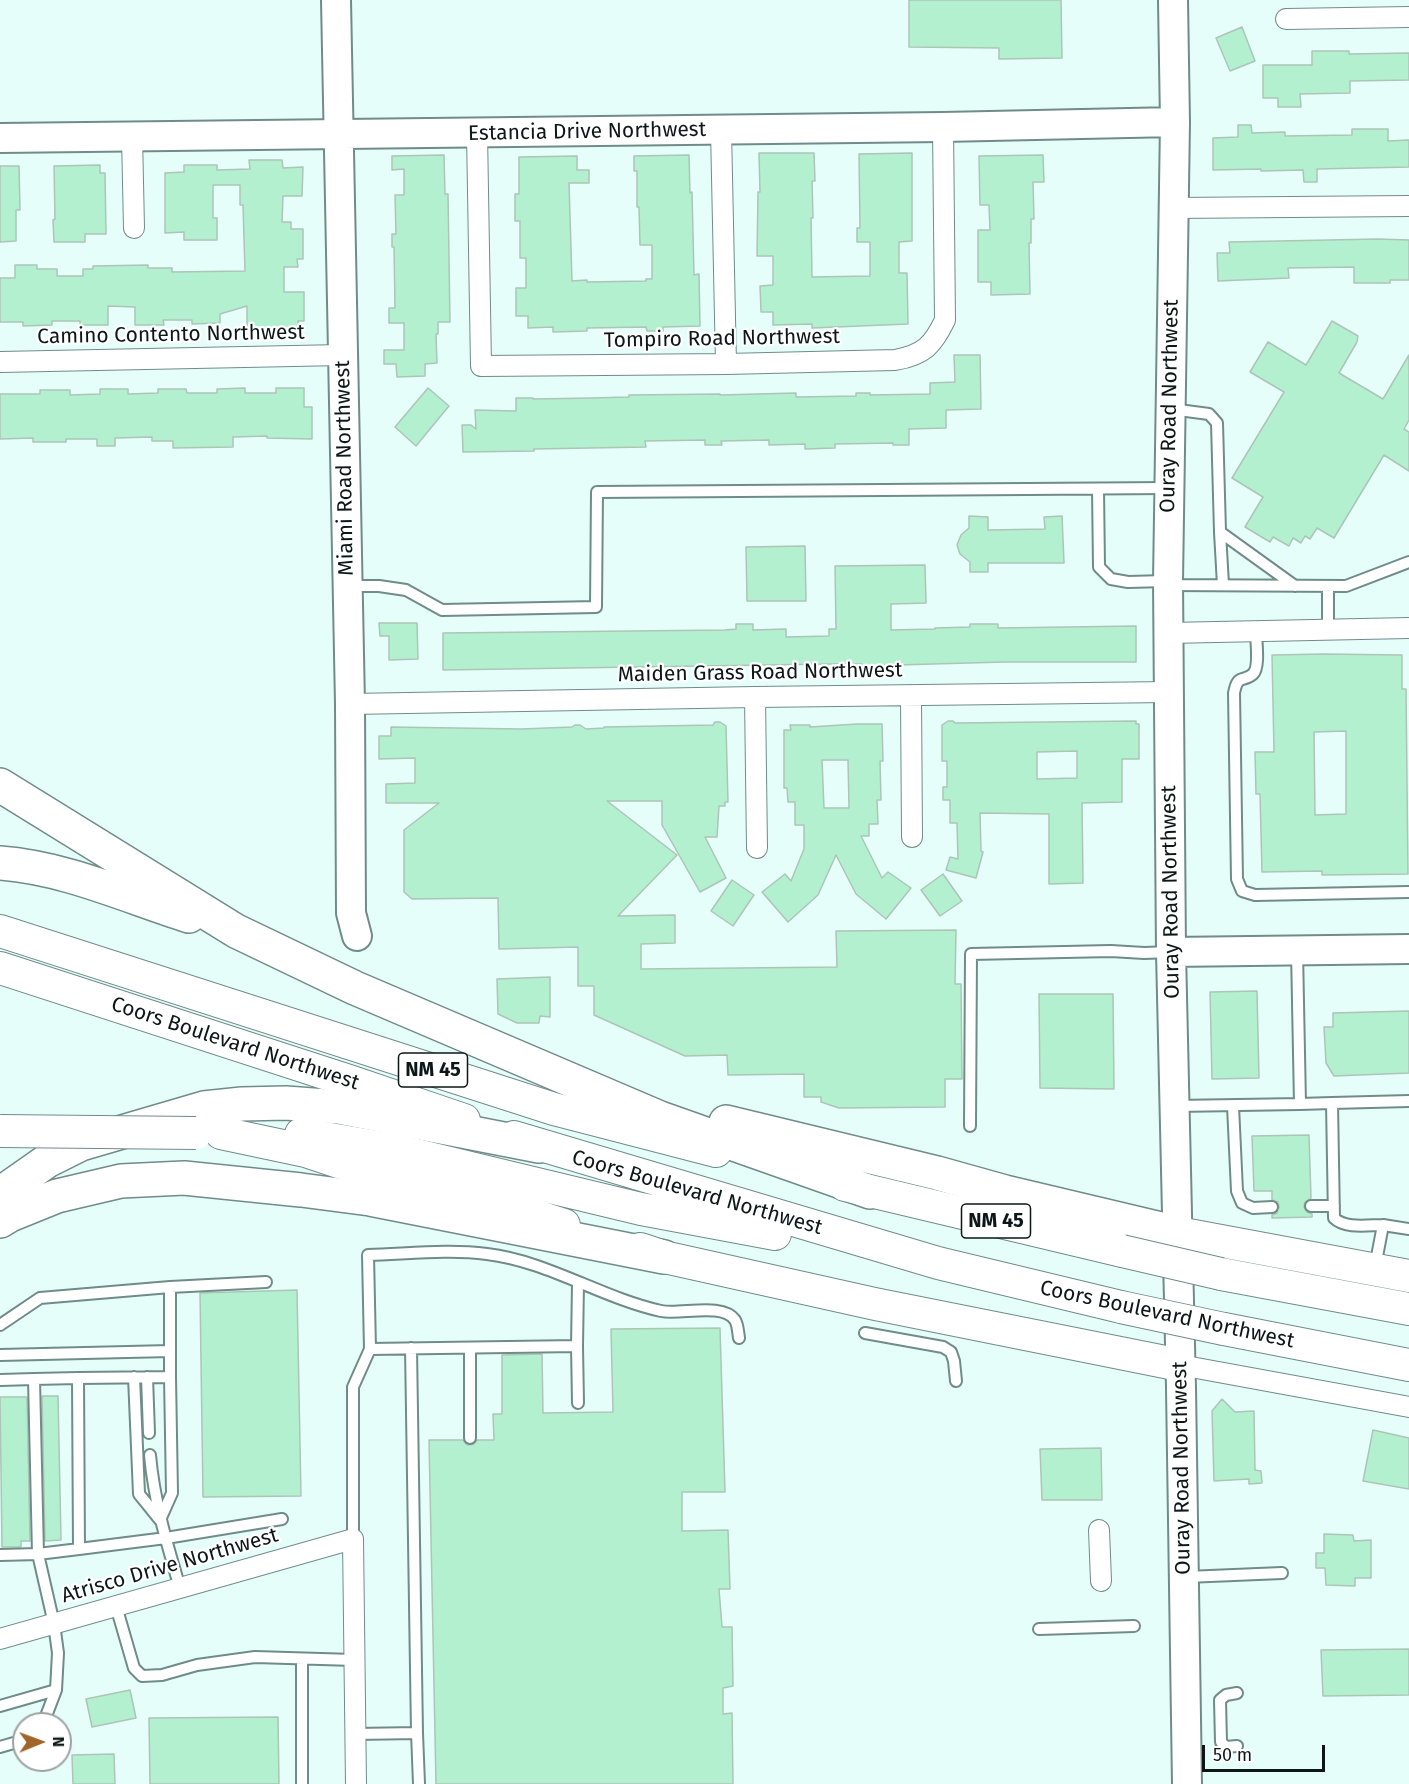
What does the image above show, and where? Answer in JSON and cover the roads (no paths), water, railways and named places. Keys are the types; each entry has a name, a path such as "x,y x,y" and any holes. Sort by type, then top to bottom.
{"highway":[{"path":"0,785 236,931 355,988 660,1119 870,1192"},
{"path":"0,863 20,864 60,872 236,931"},
{"path":"558,1076 592,1077 725,1121 1178,1233"},
{"path":"0,1194 47,1161 81,1144 204,1108 242,1104 286,1103 339,1107 539,1146"},
{"path":"0,1221 57,1196 121,1181 184,1179 370,1199 664,1257"}],"main road":[{"name":"Coors Boulevard Northwest","path":"0,931 554,1109 870,1192 1122,1251 1221,1274 1409,1309"},
{"name":"Coors Boulevard Northwest","path":"0,968 352,1082 539,1146 938,1263 1121,1307 1409,1365"},
{"path":"0,1131 281,1132 318,1136 400,1151 641,1209 938,1263"},
{"path":"208,1133 306,1151 372,1173 476,1197 664,1257 875,1304 1180,1365"},
{"path":"1178,1233 1409,1276"}],"street":[{"name":"Miami Road Northwest","path":"336,0 350,704 351,913 357,936"},
{"name":"Ouray Road Northwest","path":"1173,0 1174,122 1168,633 1171,952 1187,1784"},
{"path":"1286,19 1409,17"},
{"name":"Estancia Drive Northwest","path":"0,138 943,127 1174,122"},
{"name":"Tompiro Road Northwest","path":"477,133 481,366 726,364 895,360 909,358 926,350 936,338 945,320 943,127"},
{"path":"721,130 726,364"},
{"path":"132,136 134,228"},
{"path":"1173,208 1409,206"},
{"name":"Camino Contento Northwest","path":"0,362 342,355"},
{"path":"1168,633 1409,628"},
{"name":"Maiden Grass Road Northwest","path":"350,704 755,696 1170,692"},
{"path":"755,696 757,848"},
{"path":"911,696 912,837"},
{"path":"1171,952 1409,949"},
{"path":"1180,1365 1409,1407"},
{"path":"1100,1530 1101,1581"},
{"path":"353,1539 356,1784"},
{"name":"Atrisco Drive Northwest","path":"0,1639 353,1539"}],"lane":[{"path":"1170,409 1209,414 1217,423 1223,585"},
{"path":"348,586 380,586 406,590 442,610 596,607 597,492 1169,488"},
{"path":"1098,489 1099,567 1111,579 1128,582 1223,585 1346,586 1409,561"},
{"path":"1220,532 1295,586"},
{"path":"1328,586 1328,630"},
{"path":"1256,631 1255,672 1236,684 1234,693 1237,879 1242,891 1255,895 1409,892"},
{"path":"1297,950 1300,1104"},
{"path":"970,1126 971,954 1171,952"},
{"path":"1175,1106 1409,1101"},
{"path":"1332,1103 1334,1218 1340,1223 1353,1225 1383,1225 1409,1229"},
{"path":"1233,1106 1236,1191 1242,1203 1253,1208 1272,1207"},
{"path":"1311,1206 1334,1206"},
{"path":"1374,1269 1383,1225"},
{"path":"353,1539 353,1387 370,1349 368,1255 461,1252 490,1254 530,1265 629,1302 663,1312 715,1310 730,1314 737,1322 739,1338"},
{"path":"0,1325 40,1298 266,1282"},
{"path":"578,1283 578,1403"},
{"path":"160,1520 172,1493 170,1287"},
{"path":"865,1333 943,1347 951,1352 956,1381"},
{"path":"370,1349 577,1346"},
{"path":"411,1348 417,1733 420,1784"},
{"path":"470,1348 470,1438"},
{"path":"0,1355 170,1351"},
{"path":"134,1377 139,1494 160,1520"},
{"path":"147,1377 149,1433"},
{"path":"0,1380 170,1377"},
{"path":"78,1378 79,1549"},
{"path":"34,1379 38,1554 54,1624 58,1653 56,1690 48,1712"},
{"path":"150,1455 151,1474 160,1520 180,1588"},
{"path":"0,1555 38,1554 79,1549 282,1520"},
{"path":"1183,1577 1282,1573"},
{"path":"116,1606 134,1668 142,1676 162,1675 197,1665 255,1657 354,1660"},
{"path":"1039,1629 1134,1626"},
{"path":"302,1659 302,1784"},
{"path":"0,1706 56,1690"},
{"path":"1237,1694 1226,1695 1220,1700 1221,1742 1226,1747 1237,1746"},
{"path":"355,1734 417,1733"}]}
